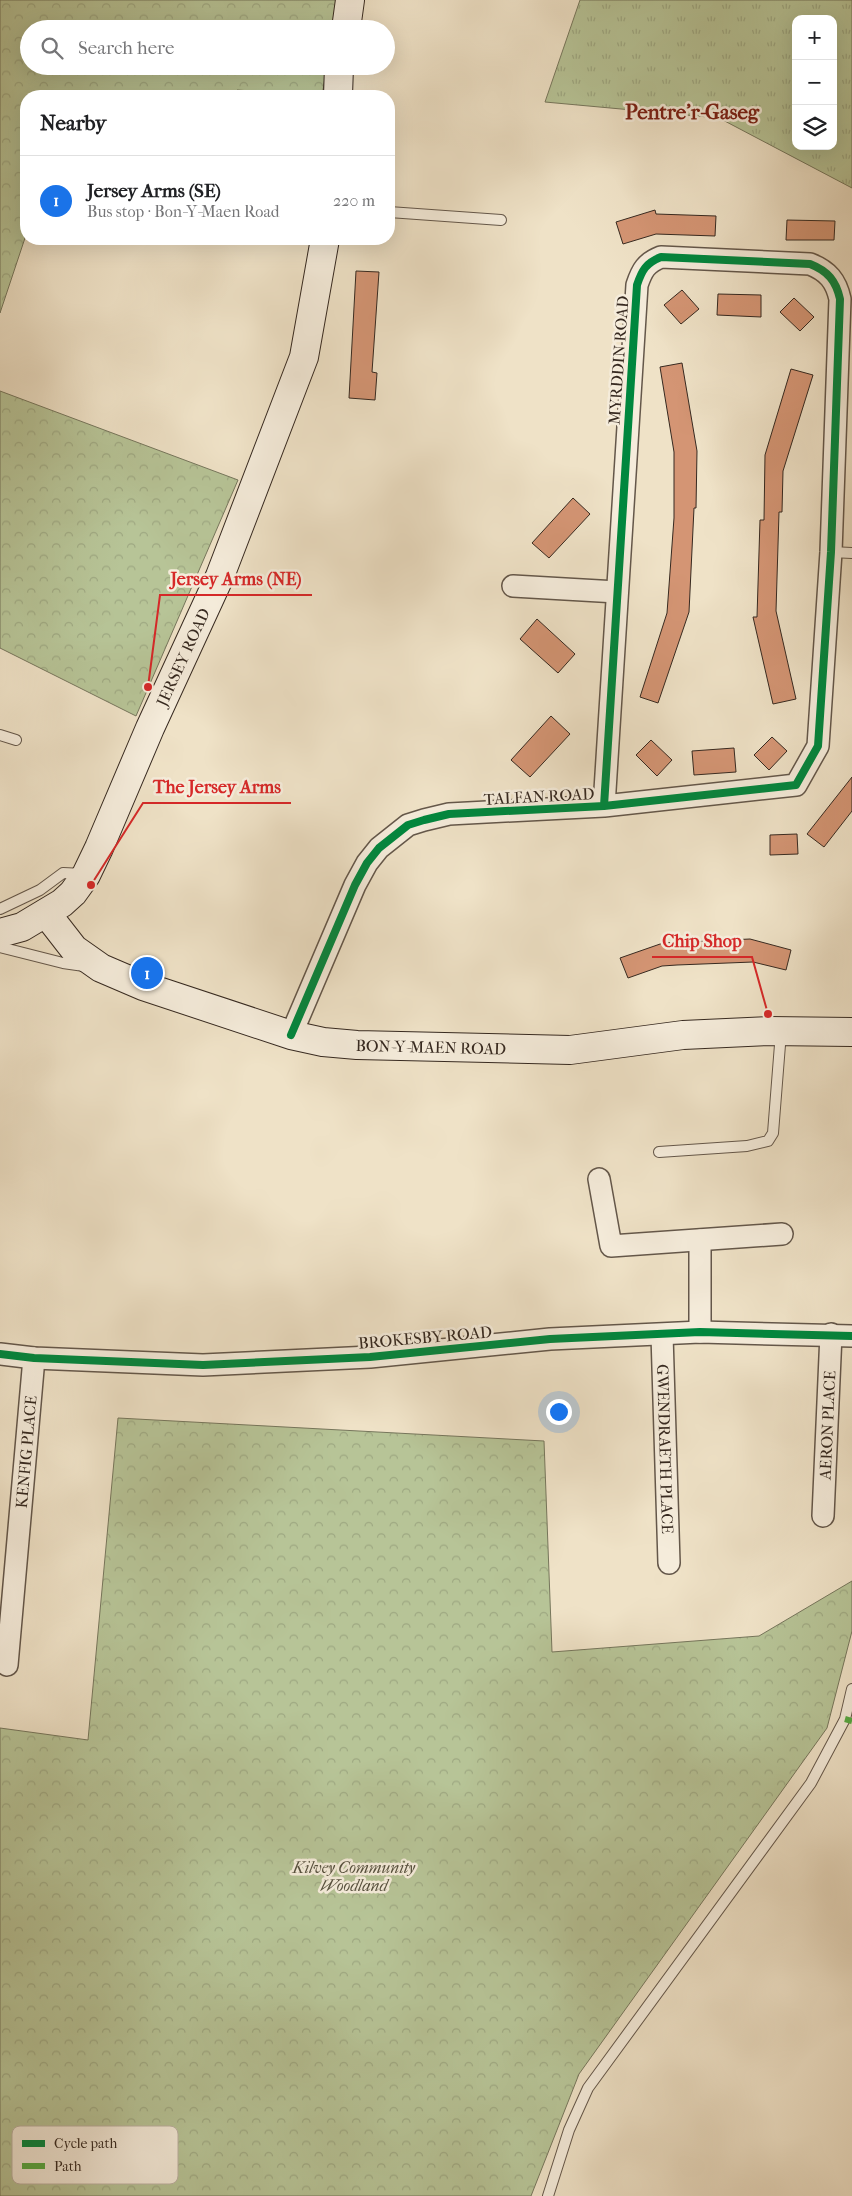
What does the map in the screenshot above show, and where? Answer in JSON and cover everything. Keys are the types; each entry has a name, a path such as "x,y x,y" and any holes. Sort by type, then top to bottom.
{"main road":[{"path":"347,20 350,0"},
{"path":"338,90 339,75"},
{"name":"JERSEY ROAD","path":"0,933 22,927 46,913 73,892 86,875 99,848 150,728 220,576 304,357 324,245"},
{"name":"BON-Y-MAEN ROAD","path":"46,913 74,949 101,968 142,986 291,1035 323,1042 356,1045 570,1050 683,1035 782,1030 852,1032"}],"street":[{"name":"MYRDDIN ROAD","path":"604,806 636,285 650,262 661,257 810,264 822,268 837,286 840,299 840,314 831,552"},
{"name":"TALFAN ROAD","path":"291,1035 355,885 367,863 379,848 408,825 449,814 604,806 796,785 818,746 831,552"},
{"path":"513,586 617,592"},
{"path":"599,1179 611,1246 782,1234"},
{"path":"700,1240 700,1332"},
{"name":"BROKESBY ROAD","path":"0,1354 34,1358 203,1366 370,1357 550,1339 700,1332 852,1336"},
{"name":"AERON PLACE","path":"823,1516 831,1334"},
{"name":"GWENDRAETH PLACE","path":"662,1335 669,1563"},
{"name":"KENFIG PLACE","path":"7,1665 34,1358"}],"lane":[{"path":"395,212 501,220"},
{"path":"831,552 852,553"},
{"path":"0,735 16,740"},
{"path":"0,909 40,890 68,872 86,875"},
{"path":"0,947 63,964 101,968"},
{"path":"659,1152 747,1146 768,1141 773,1133 782,1030"},
{"path":"548,2196 569,2130 588,2088 811,1782 845,1718 852,1689"}],"green space":[{"path":"0,0 340,0 336,20 20,20 20,75 326,75 323,90 20,90 20,245 23,245 0,313"},
{"path":"580,0 852,0 852,188 719,118 545,102"},
{"path":"0,391 238,480 136,716 0,648"},
{"name":"Kilvey Community Woodland","path":"118,1418 544,1441 552,1652 759,1636 852,1581 852,1631 827,1728 579,2074 531,2196 0,2196 0,1728 88,1740"}],"building":[{"path":"655,210 656,214 716,216 715,236 656,234 623,244 616,222"},
{"path":"787,220 835,221 834,240 786,240"},
{"path":"356,271 379,272 372,372 377,373 375,400 349,398"},
{"path":"682,290 699,309 681,324 664,305"},
{"path":"718,294 761,295 761,317 717,315"},
{"path":"794,298 814,317 800,331 780,312"},
{"path":"682,363 697,451 696,508 694,508 689,612 658,703 640,697 667,613 674,518 674,452 660,367"},
{"path":"791,369 813,375 783,471 782,512 779,512 776,611 796,699 773,704 753,617 757,617 760,520 764,520 765,455"},
{"path":"573,498 590,514 549,558 532,543"},
{"path":"537,619 575,654 558,673 520,639"},
{"path":"551,716 570,734 530,777 511,760"},
{"path":"772,737 787,751 769,770 754,755"},
{"path":"651,740 672,760 657,776 636,755"},
{"path":"734,748 736,772 694,775 692,751"},
{"path":"852,777 852,811 824,847 807,834"},
{"path":"797,834 798,854 770,855 770,835"},
{"path":"750,939 791,950 786,970 753,962 677,965 662,966 628,978 620,958 663,943"}],"marked path":[{"path":"845,1719 852,1721"}],"cycle path":[{"path":"291,1035 355,885 367,863 379,848 408,825 449,814 604,806 796,785 818,746 831,552 840,299 830,277 822,270 810,264 661,257 648,265 637,285 604,806"},
{"path":"0,1354 34,1358 203,1365 370,1357 550,1339 700,1332 852,1336"}],"place":[{"name":"Jersey Arms (NE)","path":"148,687"},
{"name":"The Jersey Arms","path":"91,885"},
{"name":"Jersey Arms (SE)","path":"147,973"},
{"name":"Chip Shop","path":"768,1014"}],"district":[{"name":"Pentre'r-Gaseg","path":"692,112"}]}
